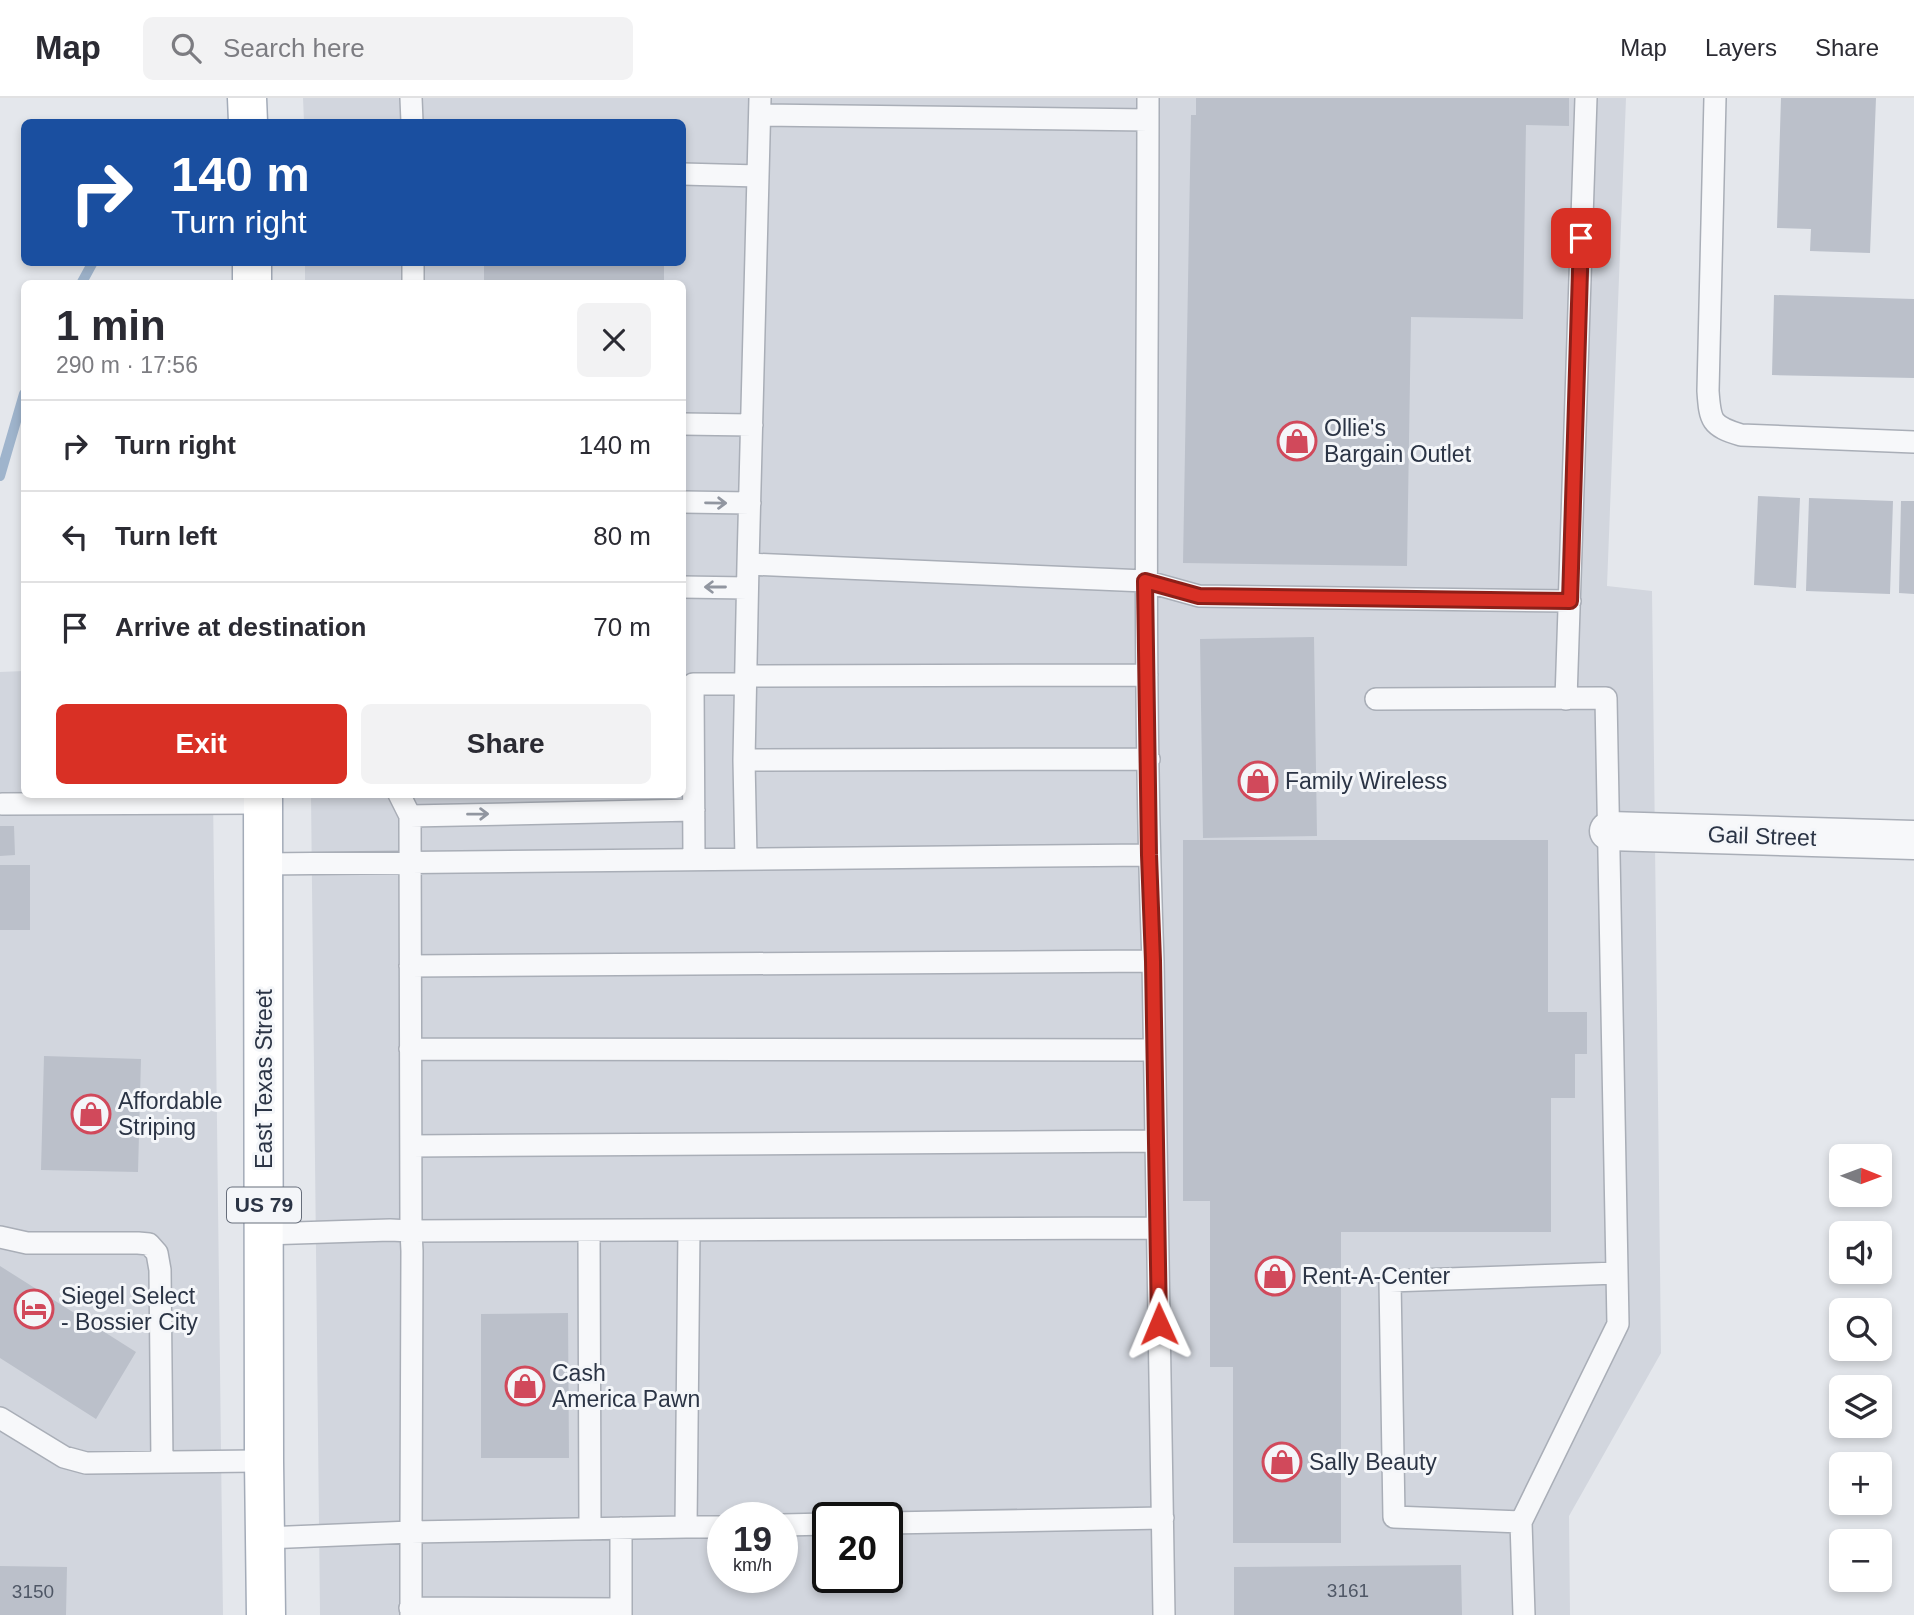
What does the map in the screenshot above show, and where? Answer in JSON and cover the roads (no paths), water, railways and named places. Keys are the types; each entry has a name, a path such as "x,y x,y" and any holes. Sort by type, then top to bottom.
{"main road":[{"path":"247,98 248,119"},
{"name":"East Texas Street","path":"263,799 266,1615"}],"street":[{"name":"Gail Street","path":"1609,831 1914,840"}],"lane":[{"path":"411,98 412,119"},
{"path":"1148,98 1145,581 1164,1615"},
{"path":"1566,699 1586,98"},
{"path":"1715,98 1708,391 1710,416 1721,429 1741,435 1914,442"},
{"path":"746,858 744,760 747,588 760,106 1148,120"},
{"path":"686,174 758,176"},
{"path":"686,424 752,425"},
{"path":"686,502 750,503"},
{"path":"748,564 1145,581 1199,596 1570,601"},
{"path":"686,587 747,588"},
{"path":"694,859 688,684 746,680 1147,675"},
{"path":"1376,699 1606,698 1618,1324 1521,1522 1524,1615"},
{"path":"744,760 1149,759"},
{"path":"402,798 410,816 411,1612 621,1612 621,1528"},
{"path":"2,804 263,799"},
{"path":"410,816 694,810"},
{"path":"263,864 1149,855"},
{"path":"410,966 1153,961"},
{"path":"410,1049 1154,1050"},
{"path":"411,1146 1156,1141"},
{"path":"264,1234 390,1230 1157,1228"},
{"path":"686,1527 689,1230"},
{"path":"589,1231 590,1529"},
{"path":"0,1237 27,1243 149,1244 157,1253 160,1270 162,1462"},
{"path":"1521,1522 1394,1517 1390,1281 1617,1273"},
{"path":"0,1418 64,1457 86,1463 264,1461"},
{"path":"903,1523 1163,1518"},
{"path":"265,1538 411,1532 707,1527"}],"waterway":[{"path":"83,280 91,266"},
{"path":"0,476 21,404"}],"place":[{"name":"Ollie's Bargain Outlet","path":"1297,441"},
{"name":"Family Wireless","path":"1258,781"},
{"name":"Affordable Striping","path":"91,1114"},
{"name":"Rent-A-Center","path":"1275,1276"},
{"name":"Siegel Select - Bossier City","path":"34,1309"},
{"name":"Cash America Pawn","path":"525,1386"},
{"name":"Sally Beauty","path":"1282,1462"}]}
